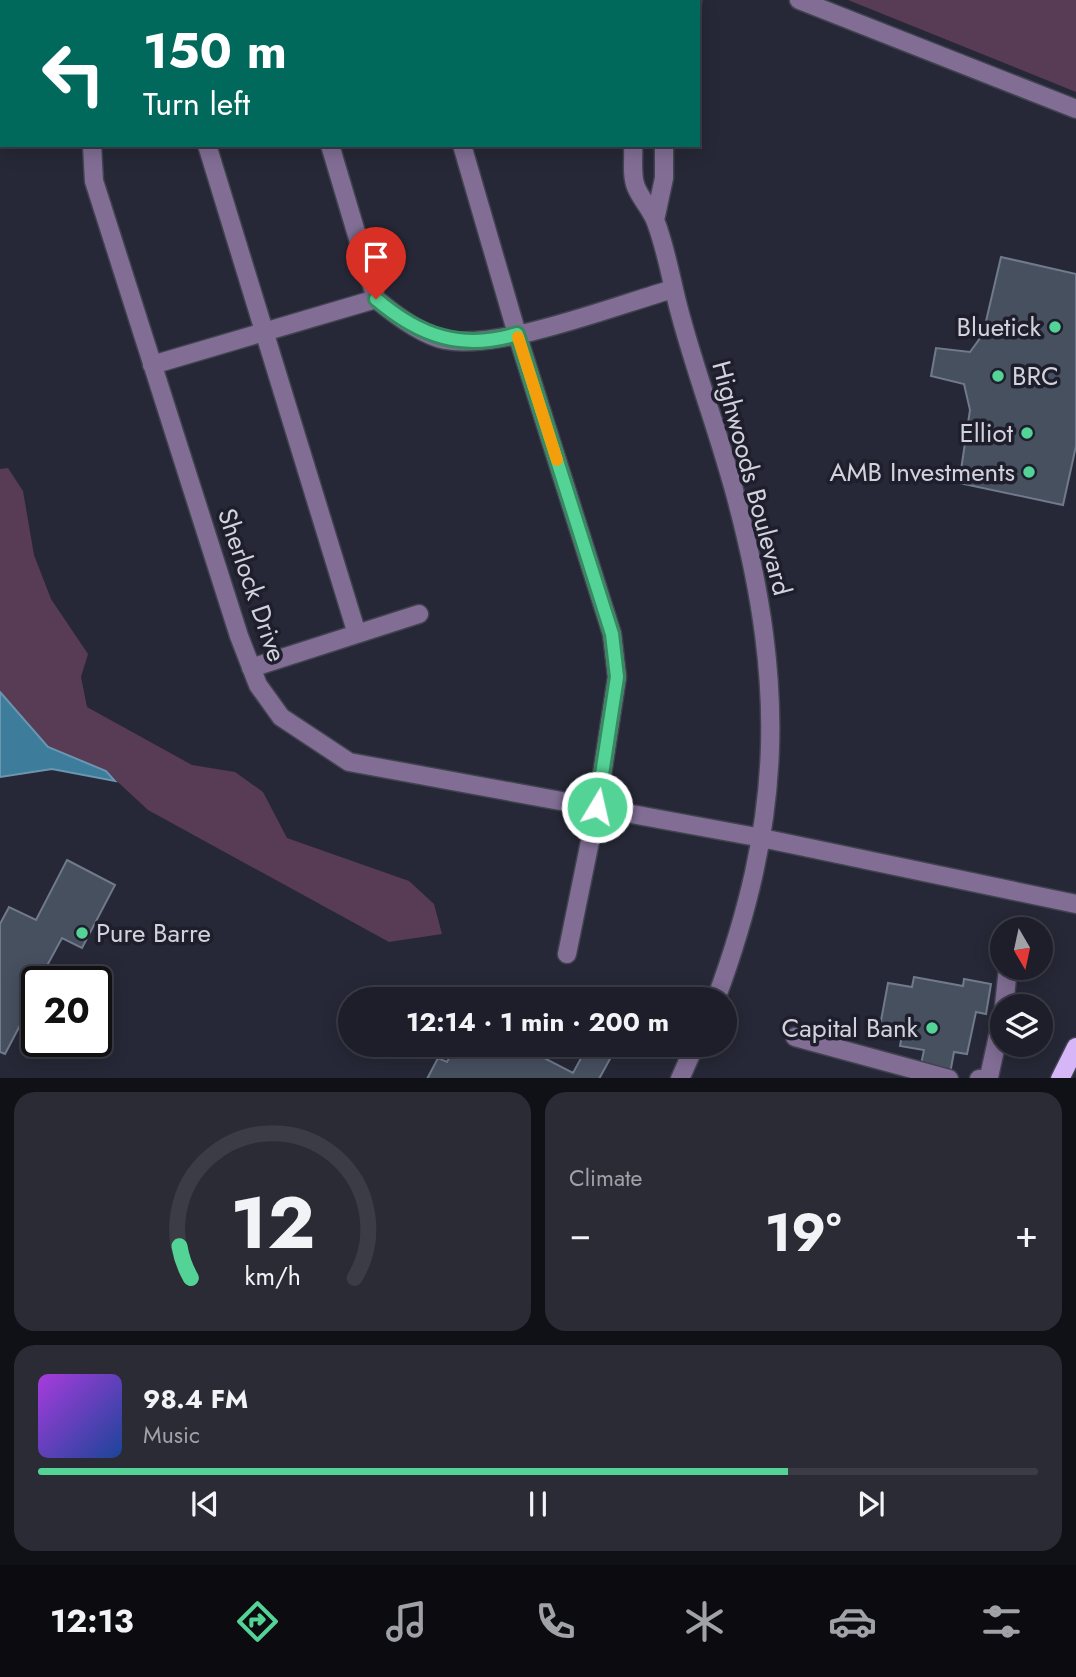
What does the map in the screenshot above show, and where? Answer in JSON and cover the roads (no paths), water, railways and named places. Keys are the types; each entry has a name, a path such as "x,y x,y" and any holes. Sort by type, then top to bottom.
{"main road":[{"path":"1060,1078 1076,1047"}],"street":[{"path":"799,0 1076,109"},
{"name":"Sherlock Drive","path":"92,147 94,181 251,668 258,685 281,717 349,762 762,838 1076,904"},
{"path":"208,147 357,634"},
{"path":"331,147 376,299 394,314 443,340 494,341 673,289"},
{"path":"462,147 517,334 612,634 617,677 597,807 567,954"},
{"name":"Highwoods Boulevard","path":"634,147 635,186 655,220 673,289 738,502 764,623 772,722 771,778 762,838 741,932 720,987"},
{"name":"Highwoods Boulevard","path":"655,220 664,178 664,147"},
{"path":"152,365 376,299"},
{"path":"251,668 418,614"},
{"path":"795,1037 945,1078"},
{"path":"680,1078 690,1057"},
{"path":"984,1078 989,1077 993,1057"}],"water":[{"path":"0,692 48,747 106,771 115,781 52,769 0,777"}],"place":[{"name":"Bluetick","path":"1055,327"},
{"name":"BRC","path":"998,376"},
{"name":"Elliot","path":"1027,433"},
{"name":"AMB Investments","path":"1029,472"},
{"name":"Pure Barre","path":"82,933"},
{"name":"Capital Bank","path":"932,1028"}]}
